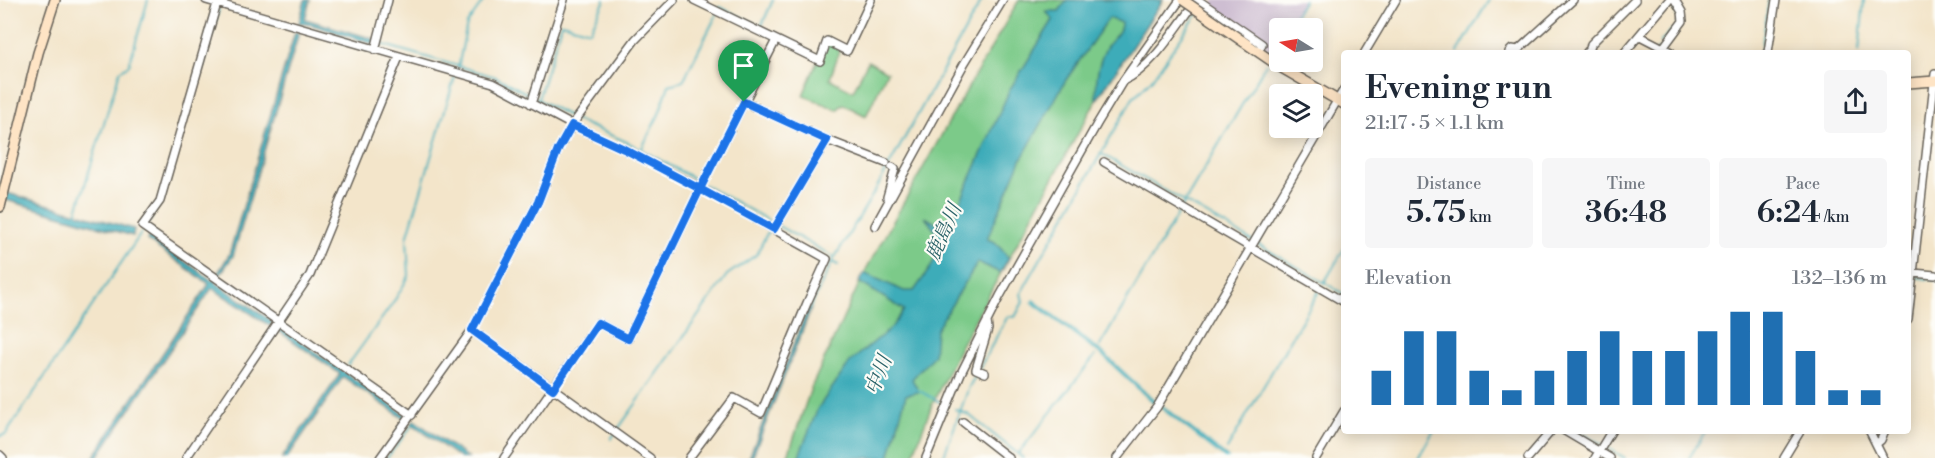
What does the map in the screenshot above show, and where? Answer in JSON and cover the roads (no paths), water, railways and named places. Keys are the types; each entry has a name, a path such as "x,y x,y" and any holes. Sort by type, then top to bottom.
{"street":[{"path":"2,199 29,85 55,0"},
{"path":"206,0 377,45 399,57 493,83 533,99 624,149 702,185 767,225 776,226 827,259 761,413 734,398 689,458"},
{"path":"377,45 388,0"},
{"path":"533,99 564,0"},
{"path":"380,458 472,330 535,209 558,150 575,122 635,40 674,0"},
{"path":"694,0 819,61 827,41 847,51 871,0"},
{"path":"875,226 964,64 1004,0"},
{"path":"926,458 961,373 987,322 1097,124 1124,81 1182,0 1258,52 1341,102 1256,238 1159,404 1117,458"},
{"path":"1366,50 1396,0"},
{"path":"1518,50 1573,0"},
{"path":"1589,50 1591,44 1635,0"},
{"path":"1627,50 1669,0"},
{"path":"1663,48 1683,21 1682,12 1675,0"},
{"path":"1768,50 1776,0"},
{"path":"1124,81 1135,76 1199,1 1262,44 1258,52"},
{"path":"218,2 160,201 142,226 412,415"},
{"path":"1640,36 1667,50"},
{"path":"504,458 598,323 628,339 702,185 776,40"},
{"path":"186,458 310,275 399,57"},
{"path":"1911,291 1935,74"},
{"path":"1911,83 1935,81"},
{"path":"744,102 895,169 884,208"},
{"path":"776,226 827,140"},
{"path":"1104,162 1341,300"},
{"path":"1913,273 1935,275"},
{"path":"985,373 976,369 988,330 987,322"},
{"path":"472,330 650,458"},
{"path":"1318,457 1341,416"},
{"path":"963,422 1009,458"},
{"path":"1528,458 1549,434"},
{"path":"1570,434 1610,458"},
{"path":"1600,450 1609,434"},
{"path":"1784,458 1799,434"},
{"path":"1871,434 1883,458"},
{"path":"1876,444 1883,434"}],"water":[{"path":"305,0 310,0 305,19 374,39 373,44 306,23 299,23"},
{"path":"1067,0 1163,0 1096,101 1097,80 1103,54 1118,34 1121,23 1109,18 1066,80 1021,160 987,239 995,242 1009,258 1000,273 978,262 936,330 934,355 912,379 919,392 906,395 889,458 798,458 818,408 850,362 891,328 904,310 859,282 864,273 904,291 914,291 931,267 942,240 925,217 944,228 953,218 1010,89 1053,20 1046,11 1059,11"},
{"path":"295,32 299,33 233,256 215,282 273,322 270,326 212,288 97,458 93,458 209,284 147,240 149,236 213,281 229,255"},
{"path":"0,191 134,229 133,236 6,200"},
{"path":"808,308 811,309 752,458 749,458"},
{"path":"280,327 406,415 403,418 343,377 287,458 282,458 340,374 277,330"},
{"path":"414,420 468,458 460,458 412,424"}],"waterway":[{"path":"76,214 120,71 129,65 148,0"},
{"path":"458,68 467,24 484,0"},
{"path":"538,99 562,23 590,31 605,0"},
{"path":"719,9 720,7 761,27 773,0"},
{"path":"809,310 832,262 872,196 982,0"},
{"path":"1293,18 1304,0"},
{"path":"1459,50 1489,0"},
{"path":"1761,50 1769,0"},
{"path":"1859,50 1864,0"},
{"path":"1672,2 1679,19 1677,23"},
{"path":"201,72 219,9"},
{"path":"943,458 969,387 1008,316 1015,317 1023,302 1021,293 1133,98 1152,79 1198,13"},
{"path":"641,150 659,114 669,85 683,81 717,14"},
{"path":"1660,43 1672,30"},
{"path":"370,41 496,77 580,122 627,142 700,182"},
{"path":"1100,346 1266,64"},
{"path":"348,365 393,303 409,276 407,238 456,73"},
{"path":"1100,153 1341,292"},
{"path":"705,185 834,257"},
{"path":"148,224 153,217"},
{"path":"611,439 727,275 756,255 773,222"},
{"path":"0,436 6,434 142,232"},
{"path":"1324,283 1341,254"},
{"path":"832,262 838,265"},
{"path":"1916,277 1935,280"},
{"path":"1227,449 1319,291"},
{"path":"1033,300 1103,353 1147,394 1228,458"},
{"path":"1032,302 1102,355 1146,396 1225,458"},
{"path":"1018,454 1095,356"},
{"path":"916,389 940,402"},
{"path":"955,409 969,415 1023,458"},
{"path":"387,458 414,423"},
{"path":"1418,458 1432,434"},
{"path":"1585,434 1625,458"},
{"path":"1689,458 1704,434"}],"water label":[{"name":"鹿島川","path":"943,232"},
{"name":"中川","path":"878,375"}]}
